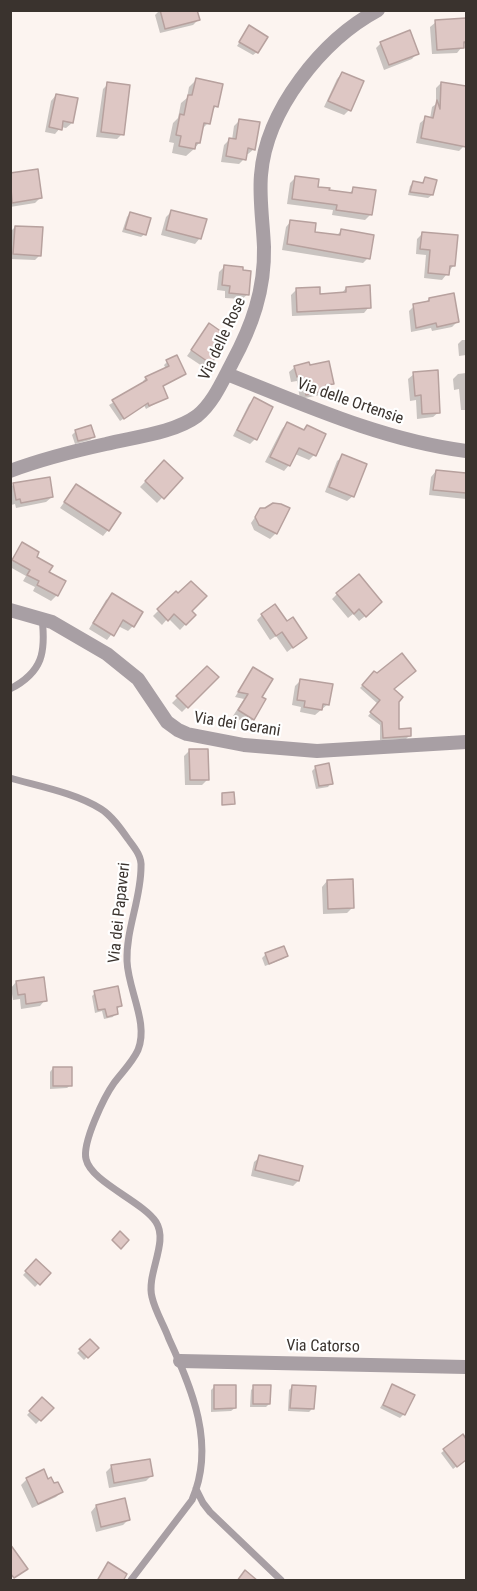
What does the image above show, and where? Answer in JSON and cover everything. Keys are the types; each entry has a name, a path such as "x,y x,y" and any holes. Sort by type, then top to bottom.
{"street":[{"name":"Via delle Rose","path":"10,471 61,454 146,436 189,420 210,402 227,374 254,318 261,290 264,250 261,178 272,132 296,86 321,54 344,32 378,10"},
{"name":"Via delle Ortensie","path":"227,374 362,427 426,444 466,451"},
{"name":"Via dei Gerani","path":"10,610 42,618 93,644 127,669 142,684 167,722 187,734 244,745 317,751 466,742"},
{"name":"Via Catorso","path":"180,1361 466,1367"}],"lane":[{"path":"10,689 30,676 41,658 45,644 42,618"},
{"name":"Via dei Papaveri","path":"10,778 64,794 102,809 124,833 140,857 141,868 127,962 141,1027 139,1047 131,1063 107,1094 85,1148 85,1158 93,1172 148,1213 158,1224 160,1241 151,1293 180,1361"},
{"path":"131,1581 188,1506 196,1489 203,1455 202,1434 180,1361"},
{"path":"196,1489 210,1512 281,1581"}],"building":[{"path":"160,10 197,10 200,20 165,29"},
{"path":"466,18 464,48 437,50 435,20"},
{"path":"249,25 268,37 258,53 239,42"},
{"path":"410,30 419,54 389,65 380,42"},
{"path":"342,72 364,81 351,111 328,101"},
{"path":"196,78 223,84 218,107 214,106 210,124 204,123 200,143 196,143 195,149 179,146 181,136 176,135 180,114 184,115 188,95 192,95"},
{"path":"107,82 130,85 124,135 101,132"},
{"path":"441,82 466,86 466,147 421,138 425,116 433,118 437,100 440,109"},
{"path":"56,94 78,98 73,123 63,121 62,130 49,127"},
{"path":"239,119 260,122 255,150 248,148 246,160 226,156 229,138 236,139"},
{"path":"38,169 42,198 12,203 10,173"},
{"path":"295,176 319,179 318,187 330,188 329,190 352,193 353,187 376,190 372,215 336,210 337,205 292,199"},
{"path":"425,177 437,180 433,195 410,192 413,181 423,183"},
{"path":"171,210 207,219 201,239 166,230"},
{"path":"130,212 151,218 146,235 125,229"},
{"path":"290,220 316,223 315,232 340,235 341,229 374,235 370,259 287,244"},
{"path":"15,226 43,227 41,256 13,254"},
{"path":"422,232 458,235 455,266 450,266 449,275 428,273 430,250 420,249"},
{"path":"224,265 243,267 243,270 251,271 249,295 229,293 230,286 222,285"},
{"path":"370,285 371,308 297,312 296,288 320,287 320,294 346,292 346,287"},
{"path":"454,293 459,322 437,327 436,323 416,328 413,304"},
{"path":"209,323 229,337 211,364 191,350"},
{"path":"177,355 186,374 163,386 168,398 149,406 148,403 124,419 112,400 147,380 145,377 169,366 166,360"},
{"path":"329,361 334,384 326,385 327,390 306,395 302,376 297,377 294,366 309,362 310,365"},
{"path":"438,370 440,413 422,414 421,395 415,396 413,372"},
{"path":"254,397 273,407 257,440 237,430"},
{"path":"287,422 304,430 307,425 326,434 316,456 299,448 290,466 270,457"},
{"path":"91,425 95,437 78,441 75,430"},
{"path":"342,454 367,464 354,497 329,487"},
{"path":"164,460 183,478 164,499 145,481"},
{"path":"436,470 466,473 466,493 433,490"},
{"path":"50,477 53,497 21,503 20,499 16,500 13,483"},
{"path":"76,484 121,513 109,531 64,502"},
{"path":"273,503 290,508 277,534 259,525 255,517 260,508"},
{"path":"22,542 39,552 37,557 53,566 49,572 66,581 58,596 37,585 39,581 27,575 30,570 12,560"},
{"path":"359,574 382,602 366,617 359,609 354,614 336,593"},
{"path":"191,581 207,596 192,611 196,615 186,625 174,614 168,621 157,609 176,591 178,593"},
{"path":"112,593 143,612 134,627 123,620 114,636 93,623"},
{"path":"275,604 287,621 293,617 307,638 293,648 282,632 276,636 261,614"},
{"path":"402,653 416,671 394,689 403,697 399,702 399,729 411,728 411,736 383,738 382,722 370,712 380,700 362,685 374,671 377,673"},
{"path":"207,666 219,677 188,708 176,696"},
{"path":"253,667 273,679 262,697 266,699 254,720 238,710 248,694 238,692"},
{"path":"300,679 333,684 329,705 323,704 322,710 304,707 305,701 297,700"},
{"path":"189,749 208,749 209,780 190,780"},
{"path":"329,763 333,784 319,786 315,766"},
{"path":"234,792 235,804 222,805 222,793"},
{"path":"353,879 354,908 328,909 327,880"},
{"path":"284,946 288,956 269,964 265,953"},
{"path":"44,977 47,1001 26,1004 25,994 18,995 16,981"},
{"path":"118,986 122,1006 117,1007 118,1014 107,1017 105,1009 98,1010 94,991"},
{"path":"53,1067 72,1067 72,1086 53,1086"},
{"path":"259,1155 303,1166 299,1181 255,1170"},
{"path":"120,1231 129,1240 121,1249 112,1240"},
{"path":"36,1259 51,1273 40,1285 25,1271"},
{"path":"90,1339 99,1348 88,1358 79,1349"},
{"path":"392,1384 415,1395 405,1415 383,1405"},
{"path":"214,1385 236,1385 236,1408 214,1409"},
{"path":"253,1385 271,1385 270,1404 253,1404"},
{"path":"292,1385 316,1386 314,1409 290,1408"},
{"path":"42,1397 54,1408 41,1421 29,1411"},
{"path":"463,1434 466,1439 466,1460 457,1467 443,1449"},
{"path":"150,1459 153,1476 114,1483 111,1465"},
{"path":"44,1469 48,1479 51,1477 54,1483 58,1482 63,1492 38,1504 26,1478"},
{"path":"125,1498 130,1520 101,1527 96,1505"},
{"path":"10,1544 28,1569 14,1578 10,1573"},
{"path":"108,1562 127,1574 123,1581 97,1581"},
{"path":"245,1570 258,1581 237,1581"}]}
